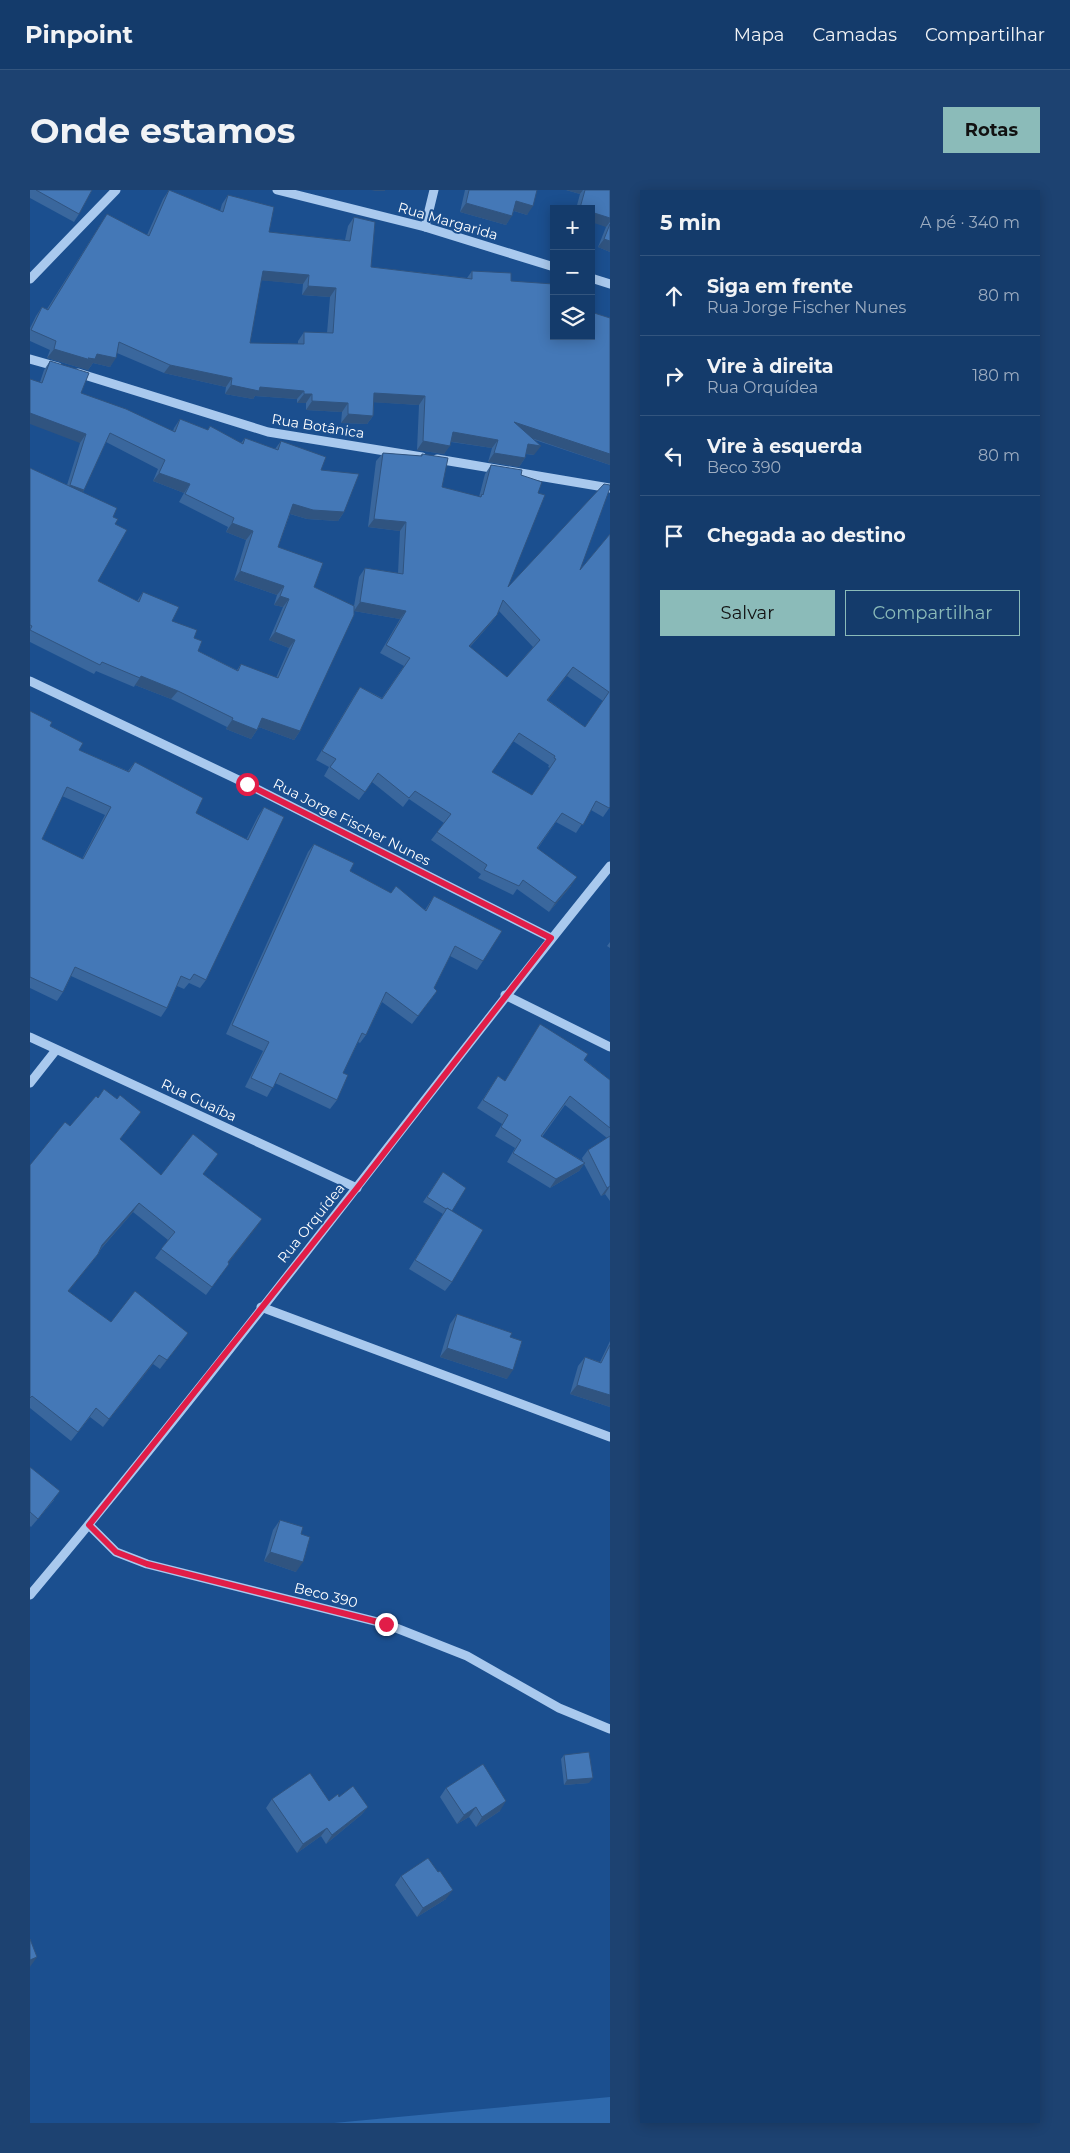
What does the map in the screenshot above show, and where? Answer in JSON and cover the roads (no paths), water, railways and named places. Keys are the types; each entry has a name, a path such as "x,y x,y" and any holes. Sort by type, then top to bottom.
{"street":[{"path":"30,279 116,190"},
{"name":"Rua Margarida","path":"276,190 425,227 550,266"},
{"path":"425,227 434,190"},
{"path":"595,279 610,284"},
{"name":"Rua Botânica","path":"30,358 268,432 610,488"},
{"name":"Rua Jorge Fischer Nunes","path":"30,681 247,784 551,938"},
{"name":"Rua Orquídea","path":"30,1595 89,1525 357,1188 551,938 610,866"},
{"path":"506,995 610,1047"},
{"name":"Rua Guaíba","path":"30,1037 357,1188"},
{"path":"30,1083 56,1050"},
{"path":"261,1307 610,1437"},
{"name":"Beco 390","path":"89,1525 116,1552 147,1564 386,1624 467,1656 559,1708 610,1729"}]}
